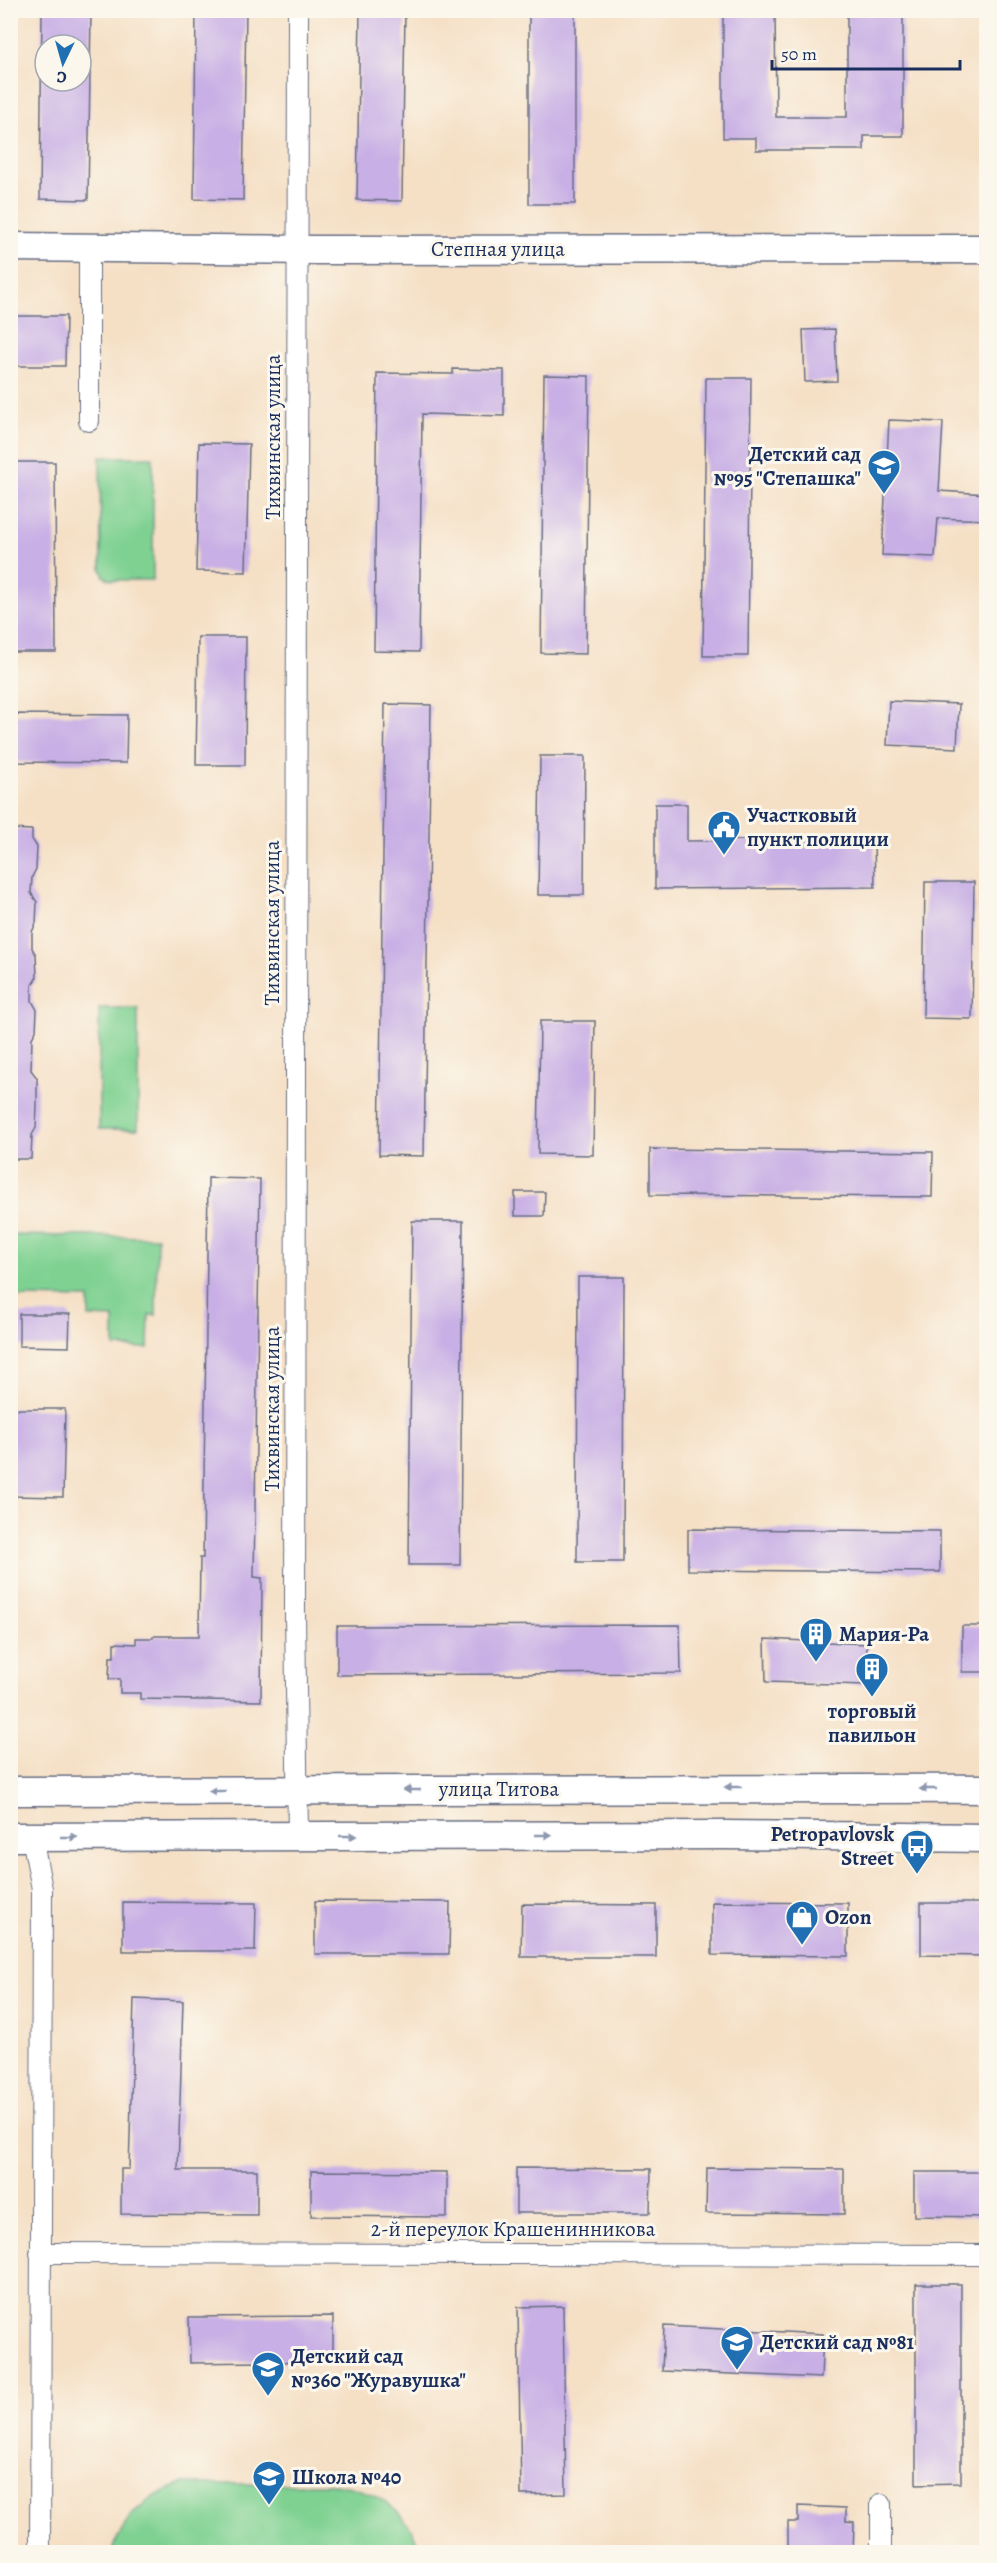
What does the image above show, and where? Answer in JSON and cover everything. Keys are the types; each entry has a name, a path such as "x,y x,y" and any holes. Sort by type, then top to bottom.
{"main road":[{"name":"Степная улица","path":"10,247 297,250 987,249"},
{"name":"улица Титова","path":"10,1791 725,1787 987,1789"},
{"path":"21,1837 725,1835 987,1838"}],"street":[{"name":"Тихвинская улица","path":"298,10 295,1733 298,1836"},
{"path":"89,247 89,421"},
{"path":"21,1837 42,1889 40,2553"},
{"name":"2-й переулок Крашенинникова","path":"40,2253 987,2255"},
{"path":"880,2553 881,2504"}],"green space":[{"path":"100,457 153,457 153,580 112,580 104,577 101,568"},
{"path":"99,1008 138,1008 138,1129 99,1129"},
{"path":"11,1235 157,1237 156,1315 149,1315 148,1348 114,1347 114,1318 89,1317 89,1298 11,1297"},
{"path":"183,2484 334,2484 363,2491 388,2504 399,2514 408,2525 420,2552 113,2552 123,2528 138,2509 159,2494"}],"building":[{"path":"42,10 91,10 91,33 42,33"},
{"path":"196,10 246,10 243,200 194,199"},
{"path":"360,10 405,10 402,201 357,200"},
{"path":"529,10 575,10 575,204 529,204"},
{"path":"723,10 775,10 776,117 847,117 847,10 903,10 903,136 864,136 864,150 756,150 756,138 723,138"},
{"path":"41,93 90,93 88,200 40,199"},
{"path":"10,316 66,316 65,366 10,366"},
{"path":"835,329 837,381 805,382 803,330"},
{"path":"453,369 504,370 504,416 422,414 419,652 374,651 377,373 453,374"},
{"path":"544,375 589,376 586,654 541,653"},
{"path":"706,378 751,378 748,656 703,656"},
{"path":"889,420 943,422 939,491 987,494 987,520 938,518 935,557 882,555"},
{"path":"199,443 249,444 246,572 196,571"},
{"path":"10,462 55,462 56,652 10,652"},
{"path":"198,637 246,637 245,765 196,765"},
{"path":"889,701 959,704 957,748 887,745"},
{"path":"385,704 431,705 424,1156 379,1155"},
{"path":"10,714 127,715 126,763 10,762"},
{"path":"540,756 585,756 584,895 538,895"},
{"path":"655,804 687,804 687,841 874,839 875,887 655,889"},
{"path":"10,829 32,830 32,839 37,847 36,869 32,877 31,893 37,902 36,923 32,932 37,977 32,985 32,1001 37,1010 36,1031 32,1038 31,1070 37,1078 37,1106 31,1159 10,1159"},
{"path":"925,882 974,882 972,1019 923,1018"},
{"path":"540,1021 595,1021 593,1155 538,1154"},
{"path":"650,1149 933,1152 932,1197 650,1195"},
{"path":"208,1178 260,1179 254,1577 262,1578 261,1701 140,1699 140,1693 120,1693 120,1679 109,1679 110,1657 114,1657 114,1643 136,1644 136,1638 153,1638 153,1636 199,1636 200,1558 203,1558"},
{"path":"515,1192 545,1192 544,1216 515,1216"},
{"path":"412,1221 463,1221 460,1565 409,1565"},
{"path":"578,1277 624,1277 623,1562 577,1562"},
{"path":"19,1314 70,1314 69,1347 19,1346"},
{"path":"10,1409 65,1409 63,1497 10,1496"},
{"path":"688,1529 940,1531 940,1572 688,1570"},
{"path":"680,1625 681,1673 337,1675 337,1626"},
{"path":"962,1626 987,1626 987,1672 962,1672"},
{"name":"Мария-Ра","path":"765,1639 867,1644 866,1685 766,1682"},
{"path":"315,1901 450,1902 449,1954 315,1954"},
{"path":"123,1902 256,1903 255,1951 123,1951"},
{"path":"712,1902 848,1903 848,1956 712,1955"},
{"path":"921,1903 987,1903 987,1956 921,1955"},
{"path":"522,1904 656,1905 656,1957 521,1957"},
{"path":"134,1999 183,2001 178,2170 257,2170 257,2215 121,2214 121,2169 129,2169"},
{"path":"516,2168 651,2169 650,2213 516,2213"},
{"path":"707,2168 844,2169 844,2214 706,2213"},
{"path":"311,2171 447,2172 447,2217 311,2216"},
{"path":"914,2172 987,2172 987,2217 914,2216"},
{"path":"916,2284 961,2284 961,2483 916,2484"},
{"path":"563,2306 566,2494 521,2495 518,2307"},
{"path":"333,2316 333,2361 190,2363 189,2317"},
{"path":"664,2326 823,2334 821,2378 662,2371"},
{"path":"798,2506 846,2508 846,2521 854,2522 853,2553 788,2553 788,2522 798,2522"}],"place":[{"name":"Детский сад №95 \"Степашка\"","path":"884,495"},
{"name":"Участковый пункт полиции","path":"724,856"},
{"name":"Мария-Ра","path":"816,1663"},
{"name":"торговый павильон","path":"872,1698"},
{"name":"Petropavlovsk Street","path":"917,1875"},
{"name":"Ozon","path":"802,1946"},
{"name":"Детский сад №81","path":"737,2371"},
{"name":"Детский сад №360 \"Журавушка\"","path":"268,2397"},
{"name":"Школа №40","path":"269,2506"}]}
